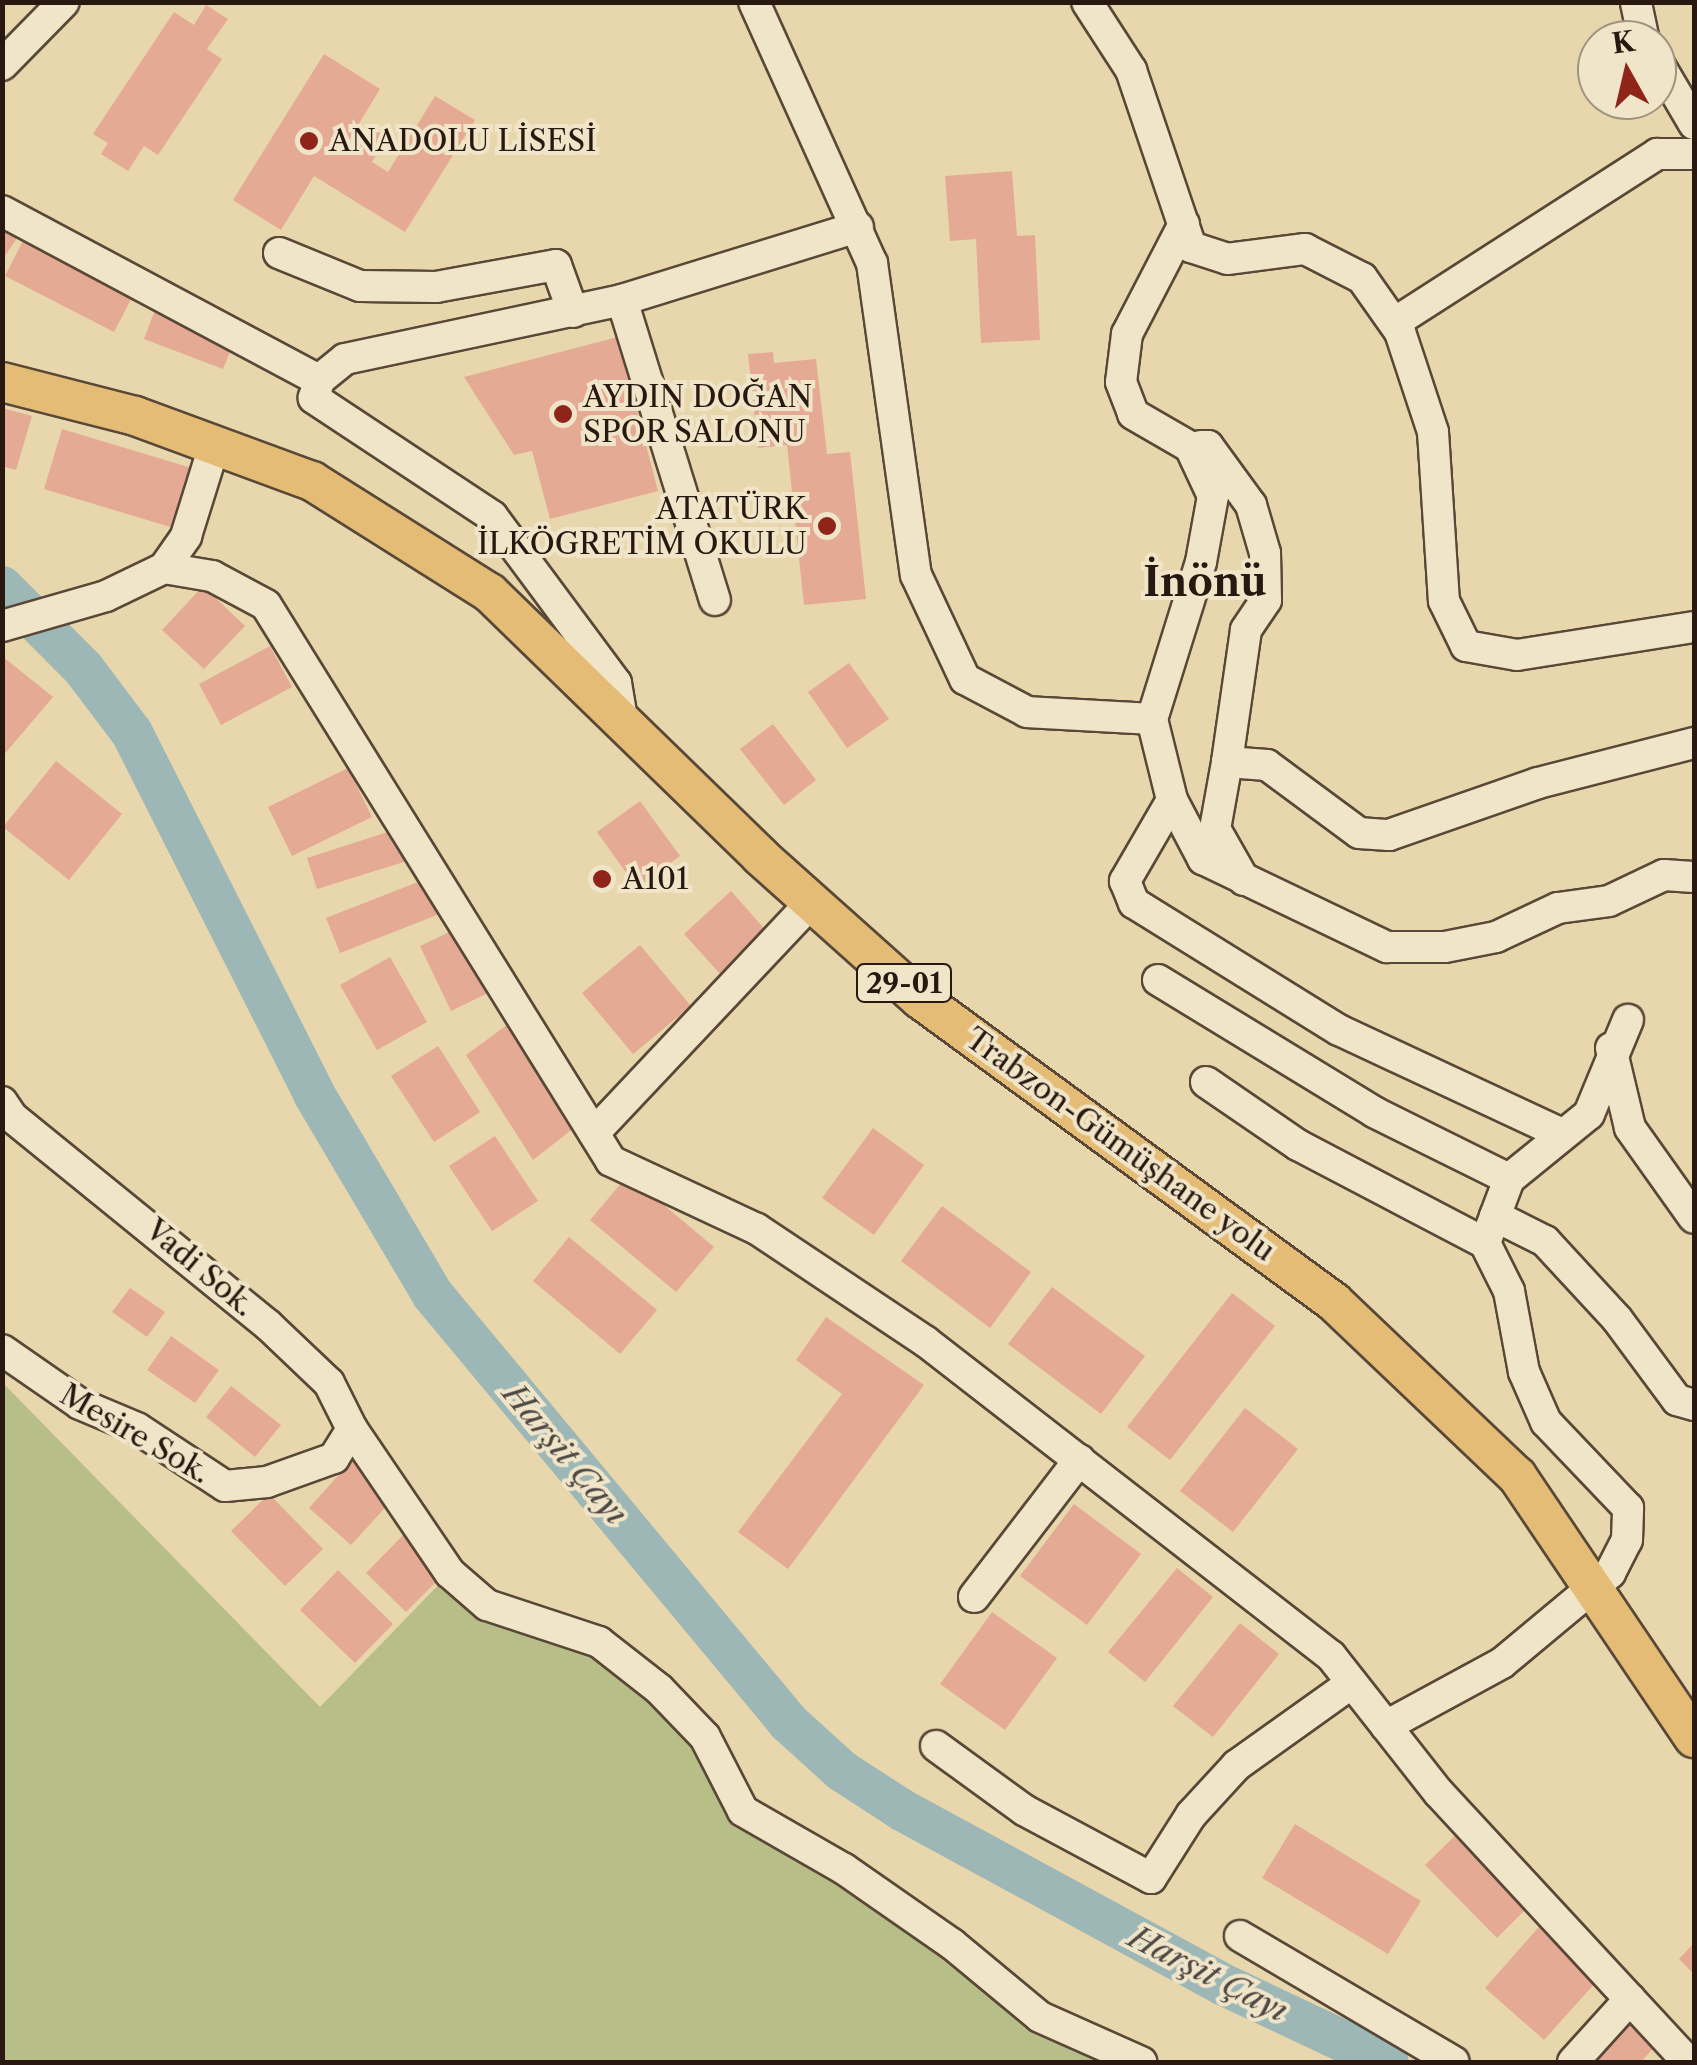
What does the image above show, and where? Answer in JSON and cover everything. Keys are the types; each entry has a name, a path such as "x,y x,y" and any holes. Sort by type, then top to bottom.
{"main road":[{"name":"Trabzon-Gümüşhane yolu","path":"2,382 135,416 312,481 490,593 623,725 920,999 1334,1302 1517,1476 1694,1738"}],"street":[{"path":"754,2 872,263 916,575 965,679 1028,712 1152,719"},
{"path":"1087,2 1132,70 1191,248 1227,258 1306,250 1362,278 1394,322 1433,432 1444,601 1466,646 1516,655 1694,627"},
{"path":"2,64 63,3"},
{"path":"1677,95 1694,124"},
{"path":"1394,322 1657,154 1694,154"},
{"path":"2,211 319,380"},
{"path":"1184,224 1127,334 1121,382 1133,414 1190,446 1208,446 1251,506 1265,552 1266,600 1246,630 1214,829 1245,883"},
{"path":"623,725 616,684 492,516 314,398 319,380 345,359 622,300 858,228"},
{"path":"279,253 360,286 436,287 556,265 573,312"},
{"path":"622,300 715,600"},
{"path":"4,625 106,596 164,568 186,536 214,446"},
{"path":"1190,446 1213,496 1200,562 1152,719 1172,800 1203,859 1245,883 1387,946 1445,947 1496,936 1558,908 1609,901 1664,875 1694,878"},
{"path":"164,568 212,576 266,605 610,1161 758,1229 926,1341 1331,1656 1439,1793 1688,2062"},
{"path":"1227,762 1267,765 1359,833 1389,835 1538,783 1694,743"},
{"path":"1172,800 1124,881 1134,903 1339,1030 1560,1133"},
{"path":"594,1133 813,901"},
{"path":"1158,980 1374,1112 1509,1178"},
{"path":"1386,1726 1502,1663 1610,1572 1627,1540 1628,1508 1546,1422 1524,1372 1509,1291 1490,1229 1509,1178 1560,1133 1589,1114 1611,1048 1628,1020"},
{"path":"1611,1048 1630,1128 1694,1218"},
{"path":"1206,1082 1373,1188 1490,1229 1545,1241 1617,1319 1677,1400 1694,1405"},
{"name":"Vadi Sok.","path":"2,1102 12,1117 268,1325 329,1383 352,1429 450,1573 487,1605 600,1642 644,1677 705,1737 743,1811 906,1912 1040,2017 1142,2062"},
{"name":"Mesire Sok.","path":"2,1350 80,1404 138,1428 226,1486 267,1482 334,1458 352,1429"},
{"path":"974,1597 1079,1460"},
{"path":"936,1746 981,1784 1151,1878 1191,1815 1237,1765 1352,1682"},
{"path":"1240,1936 1454,2062"},
{"path":"1573,2062 1630,1999"}],"green space":[{"path":"2,1382 320,1707 450,1573 599,1642 659,1689 743,1811 1040,2017 1141,2062 3,2062"}],"building":[{"path":"206,5 228,19 207,49 222,59 158,155 144,146 128,171 101,154 108,143 93,134 174,12 194,25"},
{"name":"ANADOLU LİSESİ","path":"324,54 380,89 346,145 354,149 368,126 387,137 372,162 388,172 435,96 475,120 405,232 314,176 281,230 233,200"},
{"path":"1012,171 1017,236 1035,235 1040,340 981,343 976,239 950,241 945,176"},
{"path":"2,213 24,228 2,260"},
{"path":"28,231 138,286 114,332 5,276"},
{"path":"155,310 235,340 223,369 144,339"},
{"name":"AYDIN DOĞAN SPOR SALONU","path":"618,337 658,491 550,519 532,451 514,455 464,377"},
{"name":"ATATÜRK İLKÖGRETİM OKULU","path":"773,352 774,363 816,359 827,454 850,452 866,599 804,605 787,445 758,448 748,354"},
{"path":"2,408 32,416 16,470 2,466"},
{"path":"62,429 195,469 177,529 44,489"},
{"path":"203,586 245,626 204,669 162,630"},
{"path":"270,646 292,687 221,725 199,684"},
{"path":"2,656 53,697 2,757"},
{"path":"849,663 889,719 847,748 808,692"},
{"path":"773,724 816,780 784,805 740,749"},
{"path":"56,761 122,814 69,880 3,827"},
{"path":"348,768 372,817 292,856 268,807"},
{"path":"640,801 680,856 637,888 597,832"},
{"path":"397,829 407,861 317,889 307,858"},
{"path":"423,880 437,915 340,953 326,918"},
{"path":"731,891 769,934 722,976 684,934"},
{"path":"466,924 498,988 451,1011 420,946"},
{"path":"640,945 691,1006 633,1054 582,993"},
{"path":"390,957 427,1022 377,1050 340,985"},
{"path":"518,1017 583,1121 533,1160 466,1055"},
{"path":"438,1046 480,1112 434,1142 391,1076"},
{"path":"873,1128 924,1165 874,1235 822,1198"},
{"path":"495,1136 538,1201 492,1231 449,1166"},
{"path":"628,1175 714,1247 676,1292 590,1220"},
{"path":"942,1206 1031,1272 990,1328 901,1261"},
{"path":"569,1237 657,1310 620,1354 533,1281"},
{"path":"1052,1287 1145,1356 1101,1414 1008,1344"},
{"path":"130,1288 165,1312 147,1337 112,1312"},
{"path":"1232,1293 1275,1326 1170,1460 1127,1427"},
{"path":"826,1317 924,1385 788,1569 738,1532 842,1394 796,1360"},
{"path":"171,1336 219,1370 195,1403 147,1370"},
{"path":"231,1386 281,1425 255,1457 206,1417"},
{"path":"1245,1408 1298,1449 1233,1532 1180,1491"},
{"path":"352,1460 394,1498 351,1545 309,1508"},
{"path":"269,1494 323,1549 285,1586 231,1531"},
{"path":"1074,1504 1141,1554 1087,1625 1020,1576"},
{"path":"412,1526 452,1566 406,1612 366,1573"},
{"path":"1177,1568 1213,1597 1145,1682 1108,1652"},
{"path":"338,1570 393,1624 355,1663 300,1610"},
{"path":"992,1612 1057,1658 1005,1730 940,1684"},
{"path":"1240,1623 1279,1654 1213,1737 1173,1706"},
{"path":"1295,1824 1421,1901 1388,1954 1262,1878"},
{"path":"1465,1826 1536,1899 1497,1938 1425,1865"},
{"path":"1545,1920 1605,1972 1544,2040 1485,1988"},
{"path":"1694,1943 1694,1974 1679,1959"},
{"path":"1631,2004 1666,2034 1641,2062 1578,2062"}],"waterway":[{"name":"Harşit Çayı","path":"2,587 83,668 132,733 314,1094 433,1295 789,1723 842,1771 902,1810 1222,1984 1388,2062"}],"place":[{"name":"ANADOLU LİSESİ","path":"309,141"},
{"name":"AYDIN DOĞAN SPOR SALONU","path":"563,414"},
{"name":"ATATÜRK İLKÖGRETİM OKULU","path":"827,526"},
{"name":"A101","path":"602,879"}],"district":[{"name":"İnönü","path":"1205,582"}]}
